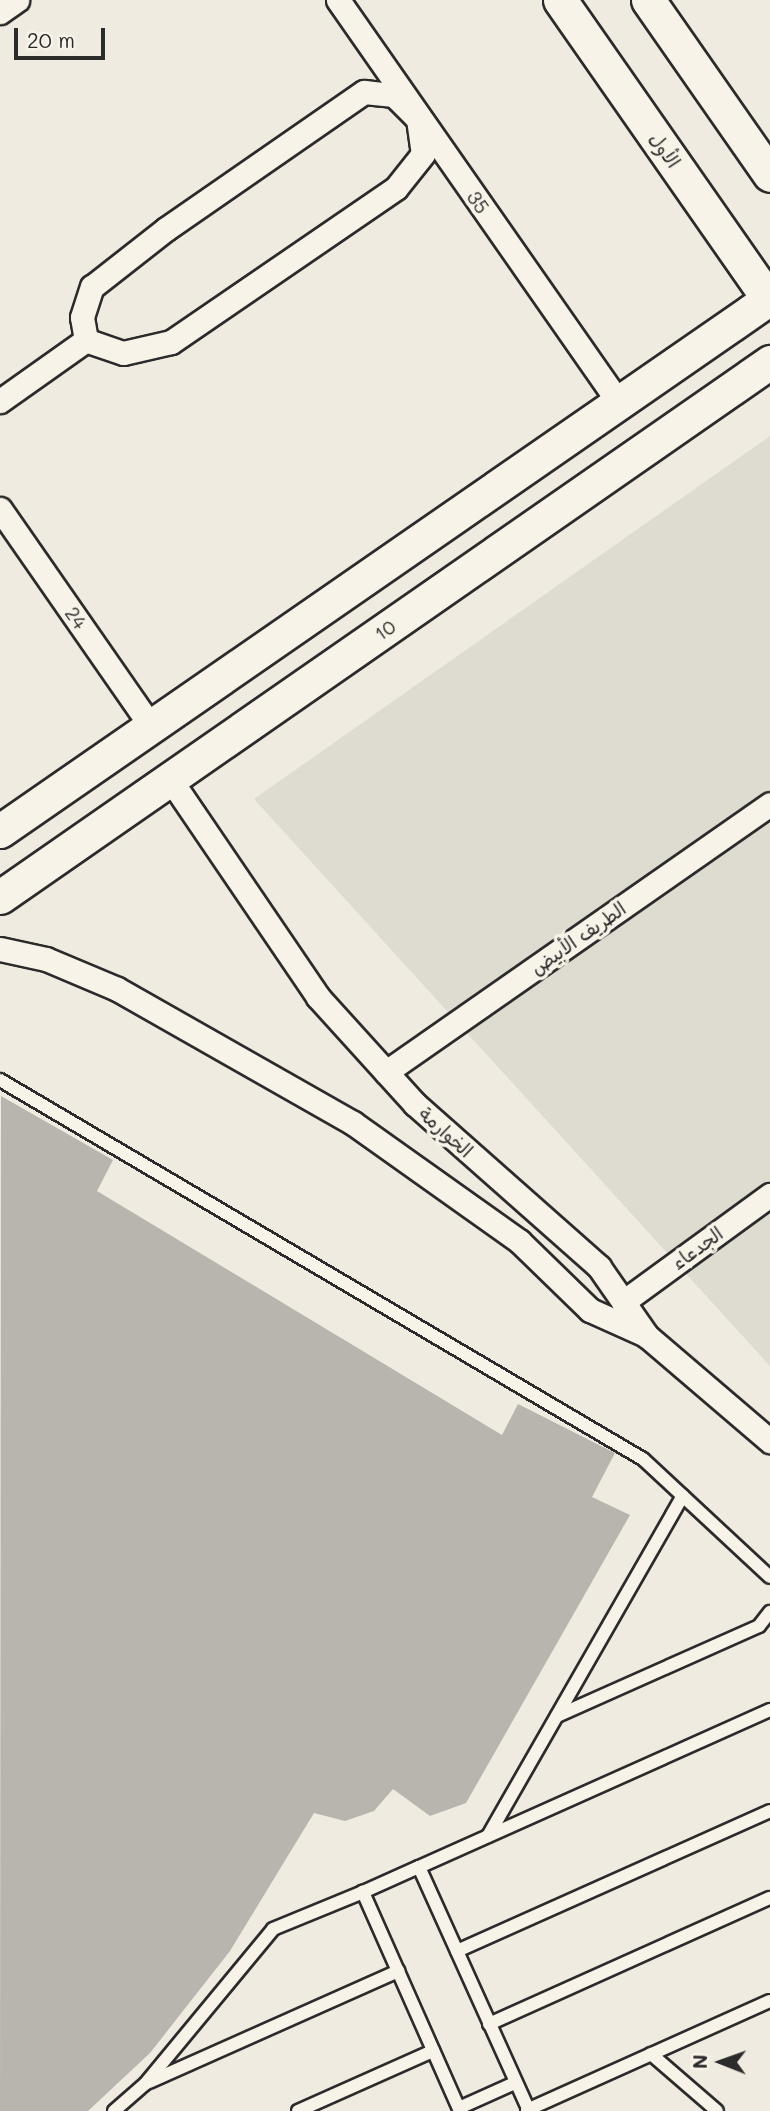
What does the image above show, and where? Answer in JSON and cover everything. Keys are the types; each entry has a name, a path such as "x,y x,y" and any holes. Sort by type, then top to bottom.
{"street":[{"path":"0,12 17,0"},
{"name":"35","path":"338,0 619,403"},
{"name":"الأول","path":"560,0 770,299"},
{"path":"648,0 770,175"},
{"path":"364,92 394,95 418,119 423,154 396,188 171,342 123,353 86,340 82,317 92,287 166,229 364,92"},
{"path":"0,831 770,299"},
{"path":"0,401 86,340"},
{"name":"10","path":"0,897 770,362"},
{"name":"24","path":"0,509 152,728"},
{"name":"الخوارمة","path":"170,779 318,998 386,1072 599,1268 647,1336 770,1441"},
{"name":"الطريف الأبيض","path":"386,1072 770,804"},
{"path":"0,949 46,959 117,989 352,1123 519,1241 590,1310 647,1336"},
{"name":"الجدعاء","path":"623,1302 770,1195"}],"lane":[{"path":"0,1080 643,1459 770,1577"},
{"path":"488,1836 683,1496"},
{"path":"557,1716 759,1626 770,1612"},
{"path":"114,2111 145,2084 273,1930 770,1710"},
{"path":"457,1951 770,1811"},
{"path":"419,1867 528,2110 770,2001"},
{"path":"363,1892 459,2110 515,2083"},
{"path":"489,2024 770,1898"},
{"path":"145,2084 398,1971"},
{"path":"298,2111 433,2051"},
{"path":"651,2054 717,2111"}],"shaded area":[{"path":"770,436 770,1366 254,799"}],"building":[{"path":"1,1096 113,1160 97,1191 502,1435 518,1404 615,1453 592,1497 630,1515 466,1803 430,1816 393,1789 374,1811 345,1821 314,1813 230,1951 150,2053 88,2111 0,2111"}]}
